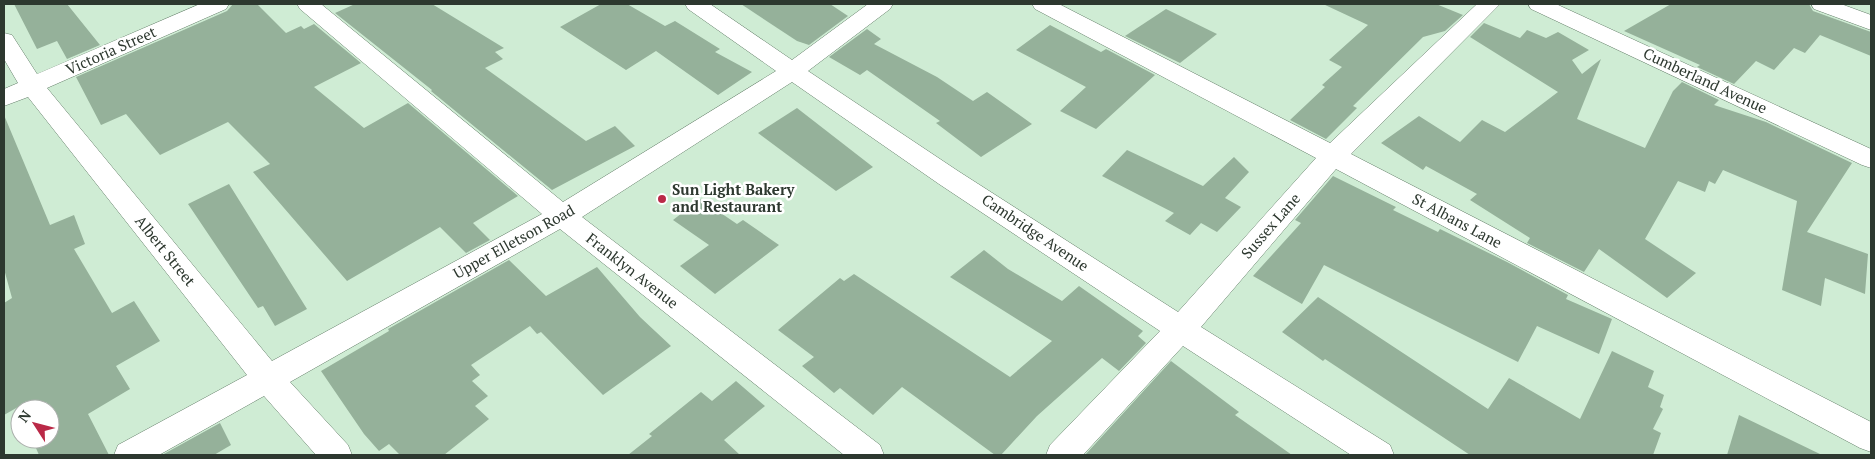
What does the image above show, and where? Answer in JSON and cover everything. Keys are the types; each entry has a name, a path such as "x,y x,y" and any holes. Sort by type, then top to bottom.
{"street":[{"name":"Victoria Street","path":"4,98 218,4"},
{"name":"Franklyn Avenue","path":"308,4 562,216 868,455"},
{"name":"Cambridge Avenue","path":"696,4 791,72 1180,330 1378,455"},
{"name":"Upper Elletson Road","path":"130,455 562,216 791,72 882,4"},
{"name":"St Albans Lane","path":"1043,4 1871,438"},
{"name":"Sussex Lane","path":"1062,455 1180,330 1333,156 1489,4"},
{"name":"Cumberland Avenue","path":"1539,4 1871,159"},
{"path":"1822,4 1871,23"},
{"name":"Albert Street","path":"4,40 32,86 267,378 336,455"}],"building":[{"path":"14,4 67,4 100,45 67,59 57,41 37,49"},
{"path":"233,4 257,4 286,33 301,26 304,29 314,24 361,63 314,87 364,128 408,103 518,196 473,223 490,240 466,253 440,227 347,281 253,172 270,164 228,122 160,155 126,114 101,125 76,77 227,11"},
{"path":"355,4 432,4 504,48 495,52 503,59 485,68 586,141 615,126 635,146 552,190 432,90 335,13"},
{"path":"601,4 627,4 665,26 675,21 720,49 715,52 752,72 718,95 656,51 626,70 560,27"},
{"path":"741,4 830,4 848,16 809,45 797,41"},
{"path":"1323,4 1436,4 1463,15 1445,31 1423,37 1353,106 1357,108 1326,139 1290,120 1325,87 1322,85 1342,67 1329,60 1368,25"},
{"path":"1671,4 1809,4 1813,11 1871,32 1871,56 1820,35 1805,53 1794,48 1774,70 1756,61 1734,84 1697,67 1700,65 1624,31"},
{"path":"1166,9 1217,34 1180,63 1125,36"},
{"path":"1484,23 1520,38 1527,30 1546,38 1558,32 1589,50 1572,60 1582,74 1601,59 1577,119 1645,148 1673,91 1682,82 1719,100 1714,105 1766,122 1852,163 1807,232 1868,254 1865,294 1825,278 1821,306 1782,290 1797,201 1723,170 1715,184 1709,181 1705,192 1678,181 1645,239 1696,273 1667,298 1599,249 1584,272 1527,243 1530,238 1470,200 1477,194 1426,166 1423,170 1381,143 1419,116 1460,142 1482,120 1505,132 1558,92 1470,37"},
{"path":"1050,25 1101,52 1106,49 1155,75 1096,129 1060,111 1086,87 1016,50"},
{"path":"867,29 881,39 874,44 937,77 973,101 987,92 1032,124 981,157 936,123 940,121 867,70 860,75 829,57"},
{"path":"797,108 873,167 836,191 758,133"},
{"path":"4,115 50,225 74,215 85,244 74,249 112,313 134,301 160,341 116,366 130,389 88,414 109,455 39,455 36,449 60,449 60,399 10,399 10,412 4,415 4,303 12,298 4,269"},
{"path":"1127,150 1203,186 1234,157 1249,172 1225,198 1241,207 1217,232 1201,223 1190,235 1165,221 1174,213 1102,176"},
{"path":"1333,176 1396,207 1393,210 1438,232 1440,229 1507,262 1568,295 1566,299 1612,319 1599,354 1537,326 1518,362 1324,265 1302,304 1253,276 1301,223 1295,220"},
{"path":"229,184 307,309 275,326 263,306 258,308 188,204"},
{"path":"700,199 737,224 743,220 779,245 715,294 680,266 709,245 673,220"},
{"path":"984,250 1008,269 1062,301 1079,286 1143,331 1138,336 1146,343 1119,371 1102,358 1037,416 1001,455 995,455 902,387 873,415 840,388 834,393 802,366 814,357 778,330 840,278 844,281 854,274 1010,377 1052,341 950,277"},
{"path":"509,260 546,296 597,267 640,317 671,346 603,395 541,332 537,334 530,326 471,365 480,375 472,381 488,396 475,406 489,419 444,455 400,455 389,444 379,451 364,434 321,371 389,331 388,329"},
{"path":"1318,297 1488,409 1509,378 1580,419 1612,351 1654,371 1648,387 1664,395 1660,407 1663,409 1653,429 1661,433 1653,455 1470,455 1325,359 1323,361 1282,332"},
{"path":"1171,361 1239,412 1235,415 1292,455 1085,455"},
{"path":"736,381 765,406 724,440 740,455 628,455 652,436 649,434 701,392 712,401"},
{"path":"1739,415 1822,455 1727,455"},
{"path":"220,423 231,445 214,455 162,455"}],"place":[{"name":"Sun Light Bakery and Restaurant","path":"662,199"}]}
